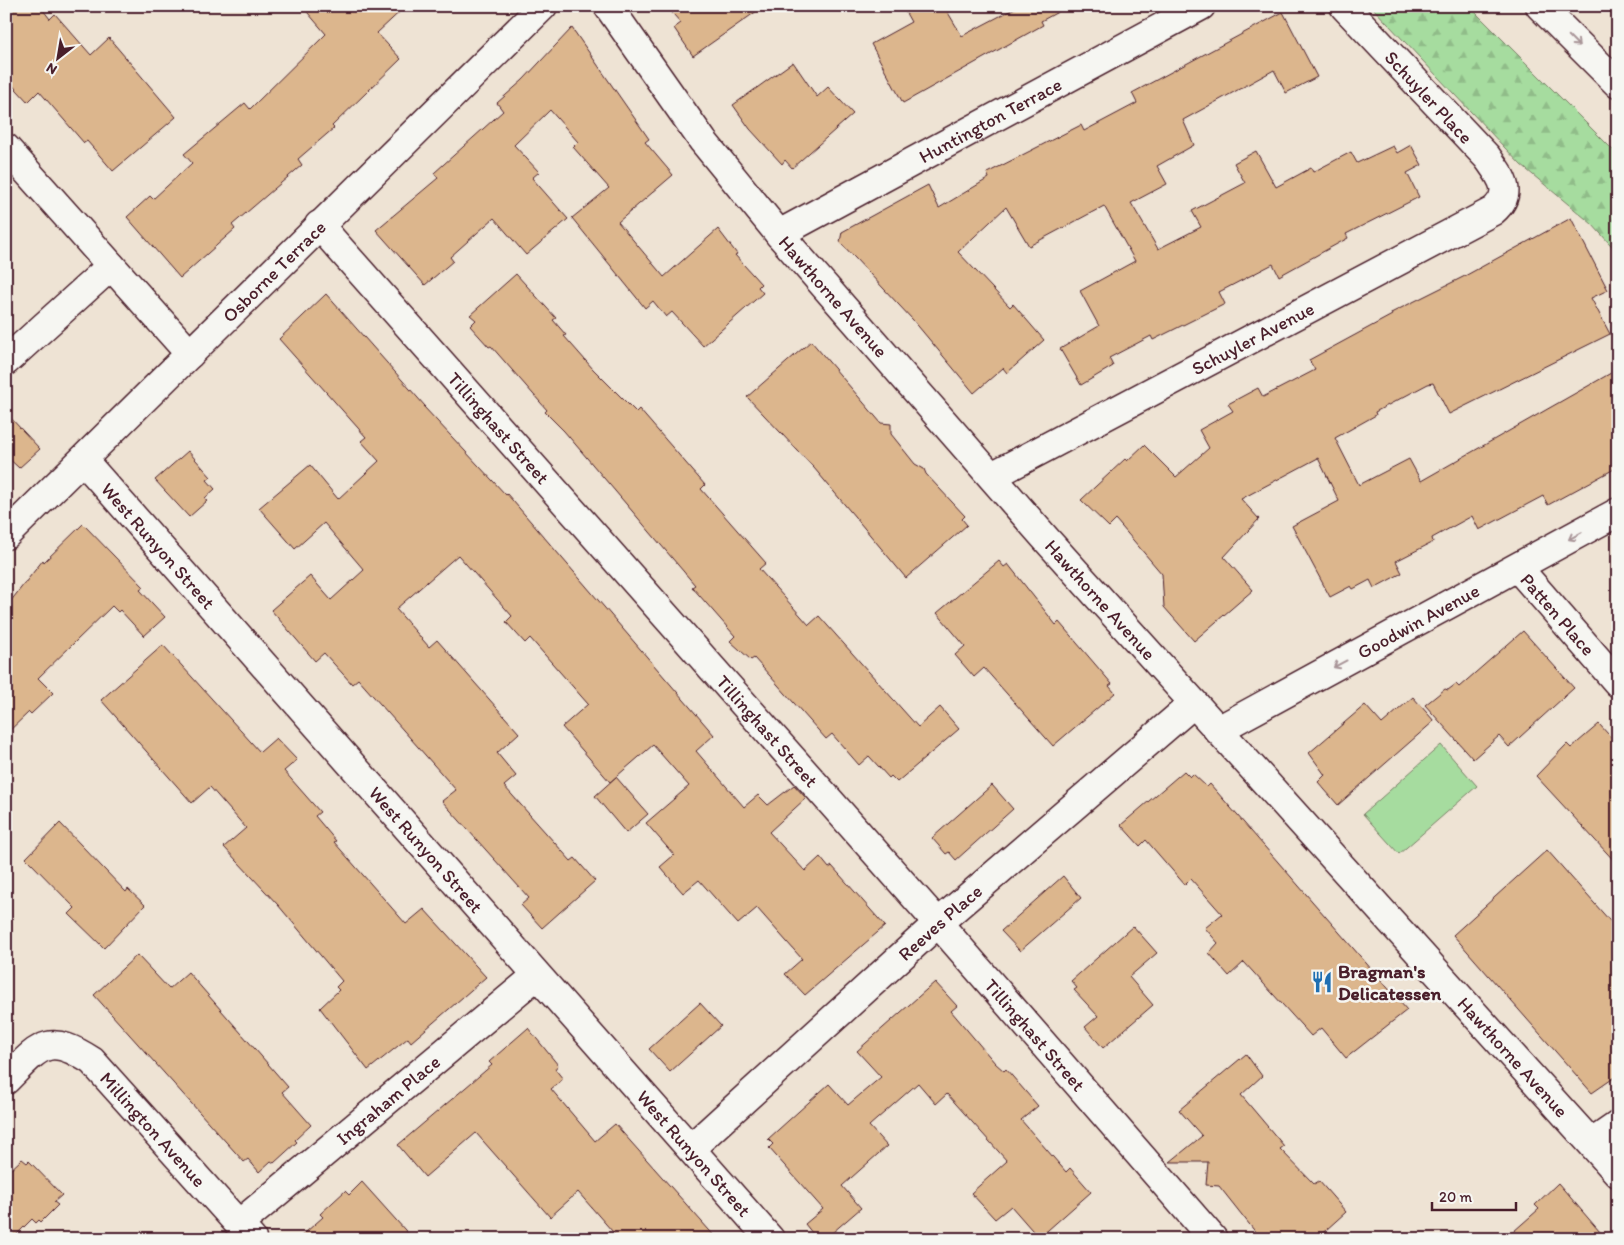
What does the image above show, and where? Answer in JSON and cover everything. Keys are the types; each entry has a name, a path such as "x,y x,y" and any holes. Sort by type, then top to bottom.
{"main road":[{"name":"Osborne Terrace","path":"6,535 543,6"},
{"name":"Hawthorne Avenue","path":"608,6 703,141 779,234 1046,539 1618,1173"},
{"name":"Huntington Terrace","path":"779,234 1201,6"},
{"name":"Schuyler Place","path":"1344,6 1487,157 1501,177 1505,193"},
{"path":"1540,6 1618,84"},
{"path":"6,148 190,354"},
{"name":"Schuyler Avenue","path":"992,476 1493,211 1502,203 1505,193"},
{"name":"Tillinghast Street","path":"319,225 938,923 1213,1239"},
{"path":"6,361 111,266"},
{"name":"West Runyon Street","path":"82,460 770,1239"},
{"name":"Goodwin Avenue","path":"1218,730 1618,512"},
{"name":"Patten Place","path":"1518,568 1618,683"},
{"name":"Reeves Place","path":"691,1148 938,923 1194,703"},
{"name":"Ingraham Place","path":"245,1232 536,976"},
{"name":"Millington Avenue","path":"6,1080 36,1050 60,1046 69,1047 92,1061 245,1232"},
{"path":"1592,1143 1618,1125"}],"green space":[{"path":"1371,6 1469,6 1618,155 1618,253 1592,224 1521,165"},
{"path":"1441,745 1477,786 1399,854 1363,814"}],"building":[{"path":"6,6 40,6 50,19 55,14 91,55 109,38 176,117 113,171 87,141 84,143 39,91 28,102 6,78"},
{"path":"302,6 406,6 377,33 401,59 332,126 334,128 298,159 302,165 232,225 235,229 180,278 127,217 150,196 153,199 192,163 184,154 245,103 250,109 326,34"},
{"path":"666,6 764,6 693,56 674,28 681,23"},
{"path":"902,6 944,6 962,36 1019,6 1069,6 1041,21 1043,25 903,103 871,44 911,22"},
{"path":"1283,12 1317,77 1286,93 1274,70 1183,120 1194,145 1157,166 1167,184 1131,203 1158,249 1201,227 1192,211 1245,183 1234,163 1256,151 1276,187 1311,168 1313,172 1351,152 1357,163 1393,146 1397,153 1411,145 1422,165 1407,173 1419,197 1346,234 1348,238 1279,276 1273,264 1219,292 1225,304 1153,340 1151,336 1109,358 1113,366 1081,385 1060,349 1099,326 1080,291 1135,261 1104,206 1029,246 1006,207 958,252 1010,307 1013,304 1044,340 1007,373 1003,368 974,393 913,320 840,242 842,232 928,185 939,208 989,178 987,173 1081,125 1084,131 1137,103 1132,93"},
{"path":"572,28 649,139 645,142 673,175 618,222 664,277 718,229 737,254 735,255 761,284 758,287 763,293 703,346 672,312 666,317 653,301 645,308 572,218 609,188 573,147 578,142 550,110 514,145 539,172 532,178 568,219 526,255 494,218 450,257 453,261 425,285 376,230 438,178 434,173 503,111 497,103 523,80"},
{"path":"793,62 817,97 828,87 853,114 792,168 785,160 782,164 750,129 733,105"},
{"path":"1571,218 1608,290 1591,298 1610,334 1449,414 1433,383 1428,384 1375,412 1376,415 1335,438 1359,485 1409,459 1421,481 1618,369 1618,467 1548,505 1543,496 1479,530 1472,516 1432,538 1433,542 1396,561 1402,573 1374,588 1370,580 1353,589 1351,586 1330,597 1292,526 1339,501 1318,458 1241,499 1259,519 1224,557 1253,590 1194,641 1164,607 1162,574 1116,520 1109,527 1081,500 1125,459 1127,461 1144,445 1176,477 1209,448 1199,430 1233,411 1228,404 1258,388 1263,397 1315,370 1309,360 1392,315 1391,313 1463,277"},
{"path":"516,274 556,318 553,320 566,335 564,336 593,369 636,412 639,409 705,485 701,489 766,563 759,569 809,625 819,616 918,727 940,707 959,729 897,782 891,776 889,778 869,756 859,765 832,734 826,739 754,658 751,660 730,641 735,636 692,587 695,585 564,431 545,412 547,410 491,346 489,347 470,326 476,320 470,315"},
{"path":"326,294 424,407 507,494 714,735 696,751 744,807 758,795 768,805 794,785 806,798 769,832 805,871 820,857 829,868 832,866 885,926 805,995 785,974 802,959 757,908 738,924 699,880 683,893 660,867 674,855 646,823 689,786 653,745 610,782 562,727 588,704 530,638 525,643 506,622 512,616 458,555 396,609 429,647 437,640 519,733 497,753 516,776 504,786 571,861 575,858 595,881 542,928 521,905 529,898 442,801 456,790 358,679 352,684 324,653 315,661 271,610 310,576 331,600 364,570 324,523 295,549 259,508 310,465 338,499 379,461 361,441 366,437 279,339"},
{"path":"811,341 881,423 891,424 891,434 915,464 924,469 926,474 965,516 962,519 967,525 906,578 814,468 747,397"},
{"path":"6,413 40,449 19,468 6,456"},
{"path":"188,451 211,477 207,480 215,489 205,498 207,501 189,517 155,480"},
{"path":"83,524 144,587 140,590 165,617 144,636 120,610 118,612 112,606 38,678 53,693 6,734 6,607 43,560 44,562"},
{"path":"999,561 1004,567 1008,564 1056,625 1059,622 1112,684 1109,686 1115,693 1053,746 984,668 974,677 955,655 965,646 937,613"},
{"path":"1523,631 1574,688 1509,747 1499,736 1473,759 1425,705 1445,689 1448,690 1456,684 1459,687"},
{"path":"163,645 260,752 276,738 297,760 284,771 320,812 315,816 336,841 334,842 406,924 424,909 486,977 411,1042 408,1038 368,1070 320,1008 339,990 336,987 342,981 278,905 224,847 246,828 210,787 192,803 101,700"},
{"path":"1413,697 1434,721 1338,805 1318,782 1325,775 1309,753 1365,705 1382,724"},
{"path":"1599,724 1618,745 1618,865 1536,776 1567,744 1571,748"},
{"path":"1184,771 1190,777 1193,774 1207,787 1210,784 1407,1010 1346,1058 1321,1028 1311,1036 1244,962 1229,976 1209,953 1218,943 1205,928 1222,914 1191,879 1185,885 1146,840 1140,846 1121,825"},
{"path":"616,777 648,814 626,833 595,796"},
{"path":"992,785 1013,809 956,860 949,852 946,854 932,838"},
{"path":"60,823 126,892 128,889 145,905 104,948 69,914 75,908 26,858"},
{"path":"1547,850 1618,930 1618,1075 1592,1093 1453,935"},
{"path":"1063,876 1081,898 1020,951 1001,931"},
{"path":"1133,926 1157,953 1129,977 1153,1005 1103,1048 1085,1027 1098,1016 1074,990 1077,988 1071,981"},
{"path":"137,955 169,989 188,972 288,1087 282,1092 311,1125 295,1140 297,1142 274,1163 271,1161 259,1172 248,1159 244,1162 94,995"},
{"path":"935,982 957,1006 951,1011 995,1063 1004,1071 1006,1069 1038,1106 1021,1120 1066,1172 1070,1168 1091,1192 1039,1238 1011,1206 995,1219 971,1193 1007,1161 947,1094 936,1104 918,1083 869,1126 887,1146 842,1186 861,1208 825,1239 817,1239 805,1224 823,1209 769,1148 773,1144 768,1139 829,1084 848,1105 881,1077 857,1051"},
{"path":"700,1003 721,1026 670,1072 649,1049"},
{"path":"528,1028 558,1065 555,1069 563,1079 551,1089 595,1141 615,1124 717,1239 619,1239 578,1192 550,1217 476,1133 425,1177 398,1145 492,1065 489,1062"},
{"path":"1246,1054 1262,1076 1241,1095 1284,1146 1280,1149 1314,1184 1319,1181 1346,1212 1316,1239 1261,1239 1219,1186 1206,1185 1208,1162 1170,1162 1202,1136 1179,1110"},
{"path":"22,1159 27,1163 29,1161 62,1195 54,1202 58,1205 41,1222 39,1220 36,1223 32,1219 12,1239 6,1239 6,1174"},
{"path":"362,1182 413,1239 298,1239 323,1217 320,1214 345,1191 349,1195"},
{"path":"1558,1183 1606,1239 1505,1239 1539,1209 1535,1205"}],"place":[{"name":"Bragman's Delicatessen","path":"1322,982"}]}
